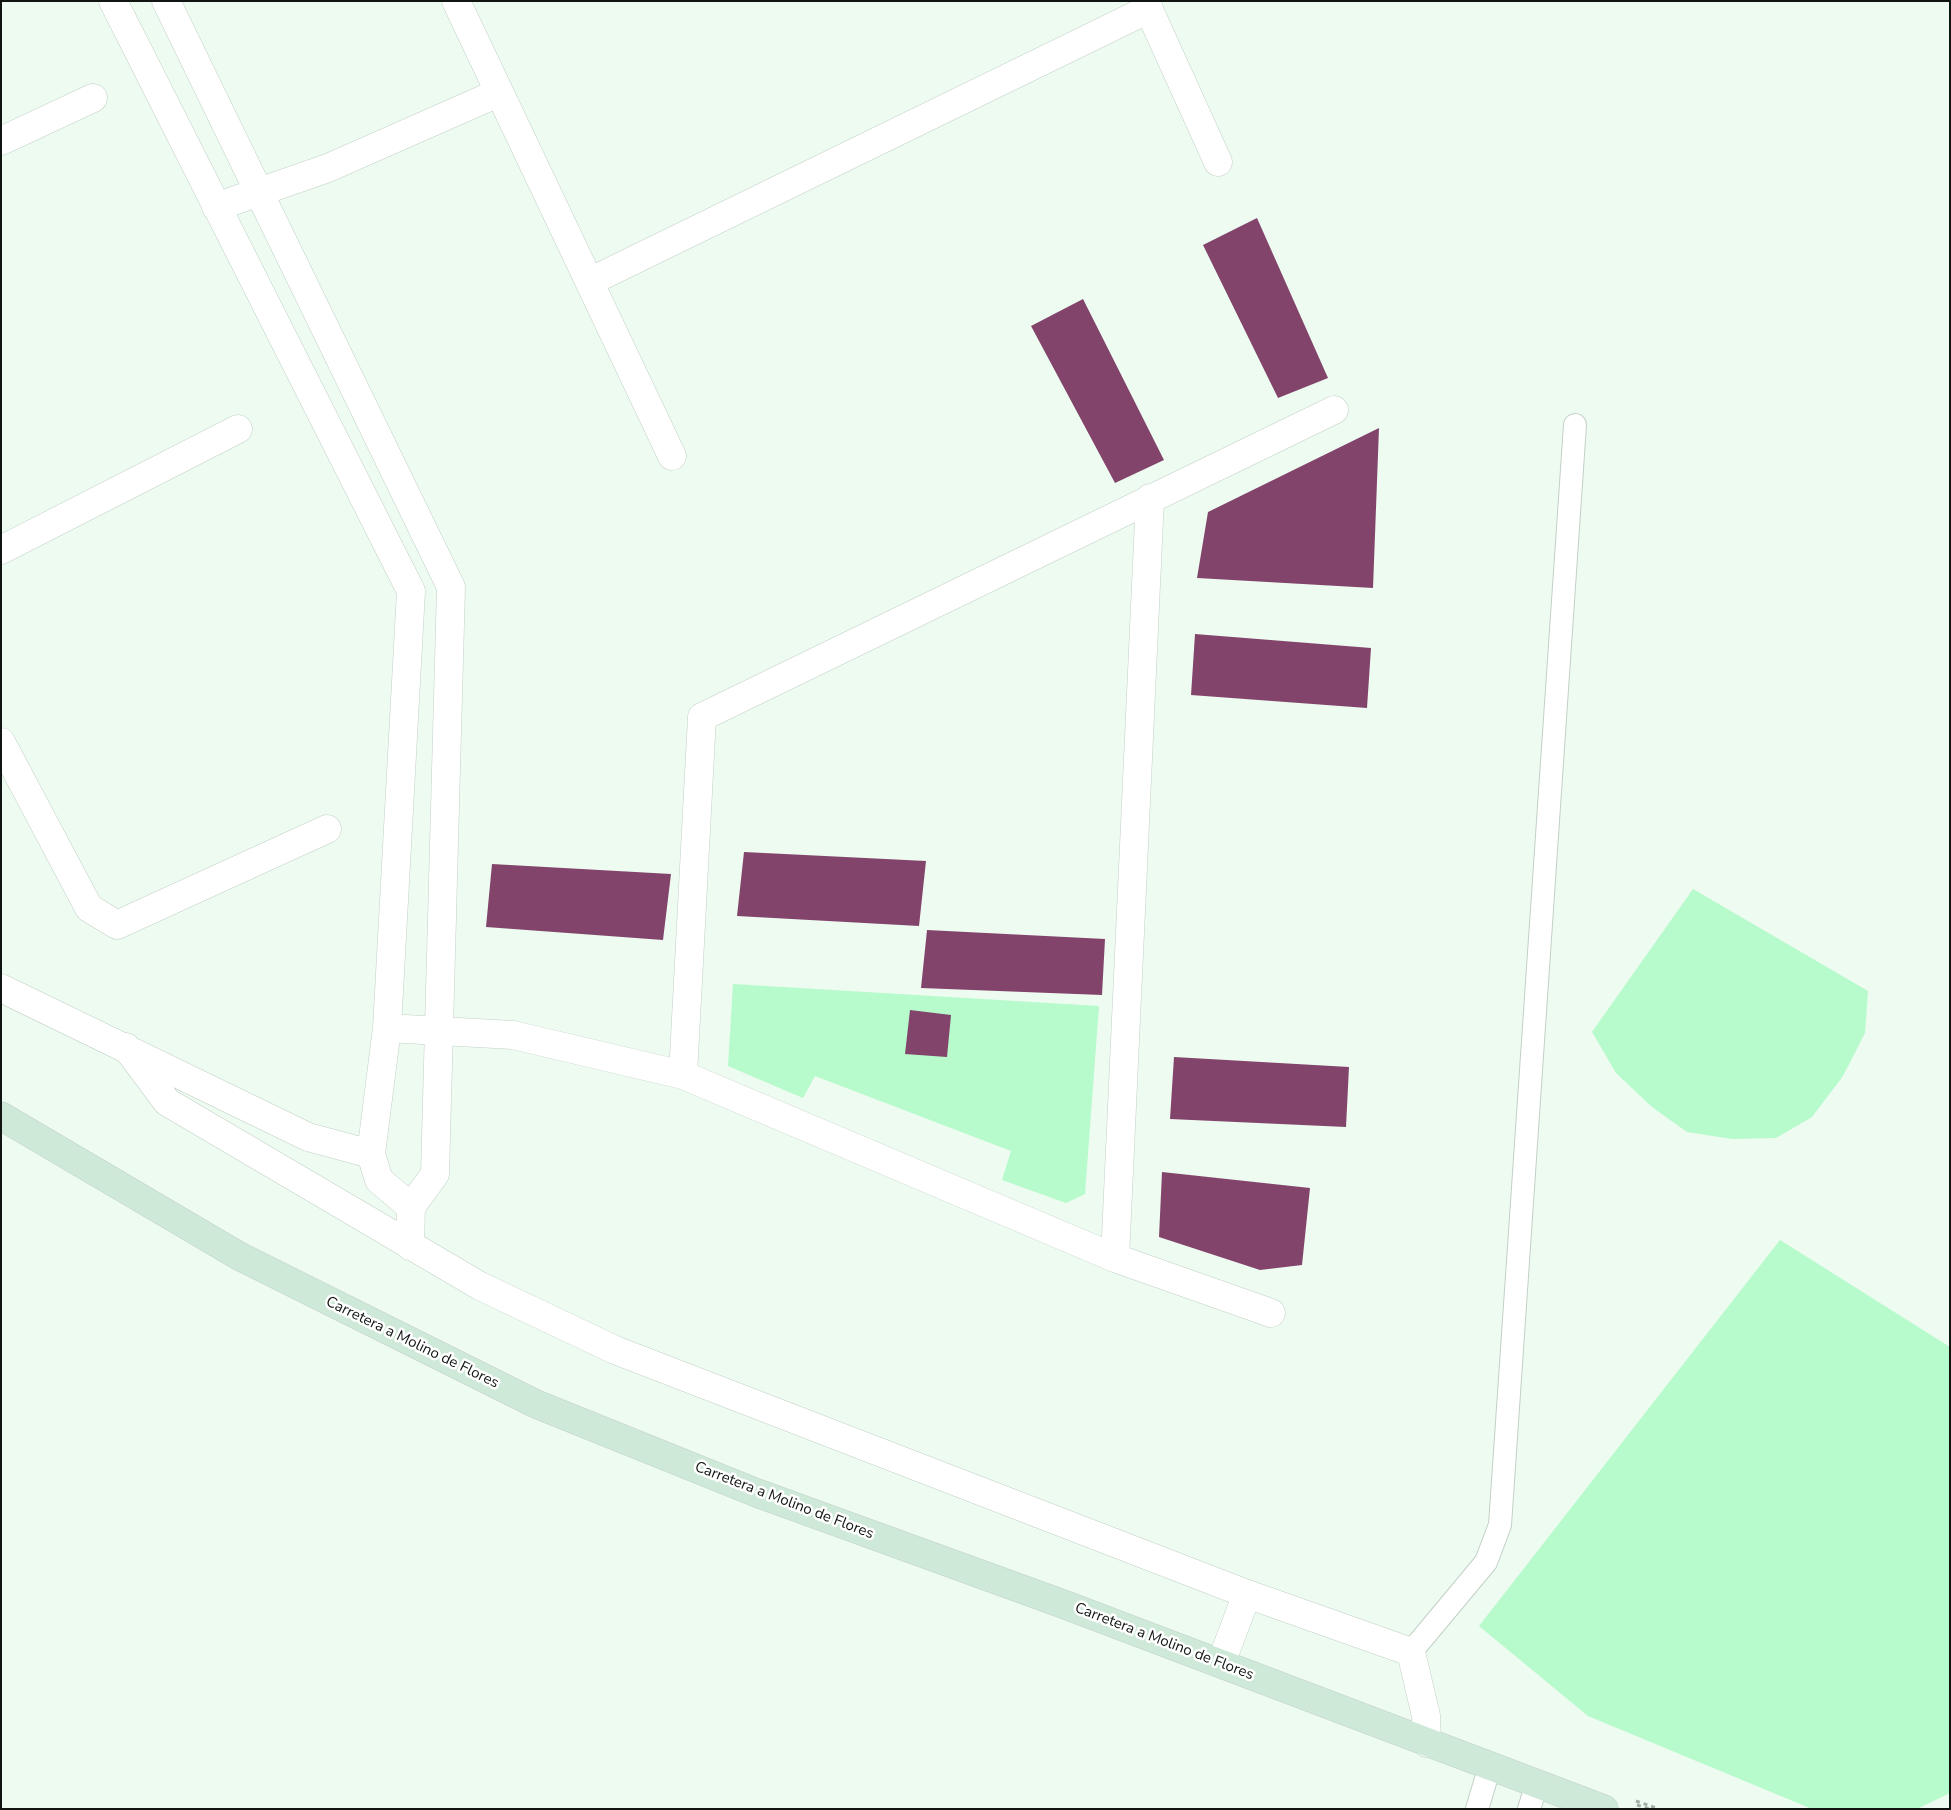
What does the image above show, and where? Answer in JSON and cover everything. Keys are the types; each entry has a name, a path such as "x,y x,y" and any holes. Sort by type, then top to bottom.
{"main road":[{"name":"Carretera a Molino de Flores","path":"1,1116 239,1256 536,1404 757,1493 1221,1663 1490,1766 1533,1796 1604,1809"}],"street":[{"path":"113,1 410,590 387,1028 371,1154 379,1180 411,1207"},
{"path":"166,1 451,587 435,1174 411,1207 410,1246"},
{"path":"456,1 498,93 591,281 672,456"},
{"path":"591,281 1147,5 1218,162"},
{"path":"216,207 328,168 498,93"},
{"path":"1,141 93,98"},
{"path":"683,1075 702,717 1334,410"},
{"path":"1,550 238,430"},
{"path":"1115,1258 1150,498"},
{"path":"1,742 89,908 117,925 327,828"},
{"path":"1,988 126,1047 308,1137 371,1154"},
{"path":"387,1028 513,1035 683,1075 1115,1258 1271,1312"},
{"path":"126,1047 167,1102 480,1286 615,1350 1247,1594 1411,1652 1426,1716 1427,1743"},
{"path":"1221,1663 1247,1594"}],"lane":[{"path":"1411,1652 1486,1562 1500,1524 1575,425"},
{"path":"1477,1809 1490,1766"}],"path":[{"path":"1634,1800 1659,1809"}],"green space":[{"path":"1693,889 1868,991 1865,1033 1843,1076 1812,1117 1776,1138 1732,1139 1687,1132 1652,1107 1616,1073 1592,1032"},
{"path":"733,984 1099,1006 1085,1194 1066,1203 1002,1180 1011,1151 815,1076 803,1098 728,1066"},
{"path":"1780,1240 1950,1347 1950,1793 1917,1809 1812,1809 1588,1716 1479,1626"}],"building":[{"path":"1257,218 1328,378 1278,398 1203,245"},
{"path":"1083,299 1164,460 1115,483 1031,326"},
{"path":"1379,428 1373,588 1197,578 1208,512"},
{"path":"1195,634 1371,648 1367,708 1191,695"},
{"path":"744,852 926,861 919,926 737,916"},
{"path":"492,864 671,874 663,940 486,927"},
{"path":"927,930 1105,939 1102,995 921,988"},
{"path":"910,1010 951,1015 947,1057 905,1054"},
{"path":"1174,1057 1349,1067 1346,1127 1170,1119"},
{"path":"1162,1172 1310,1188 1302,1265 1260,1270 1159,1237"}]}
